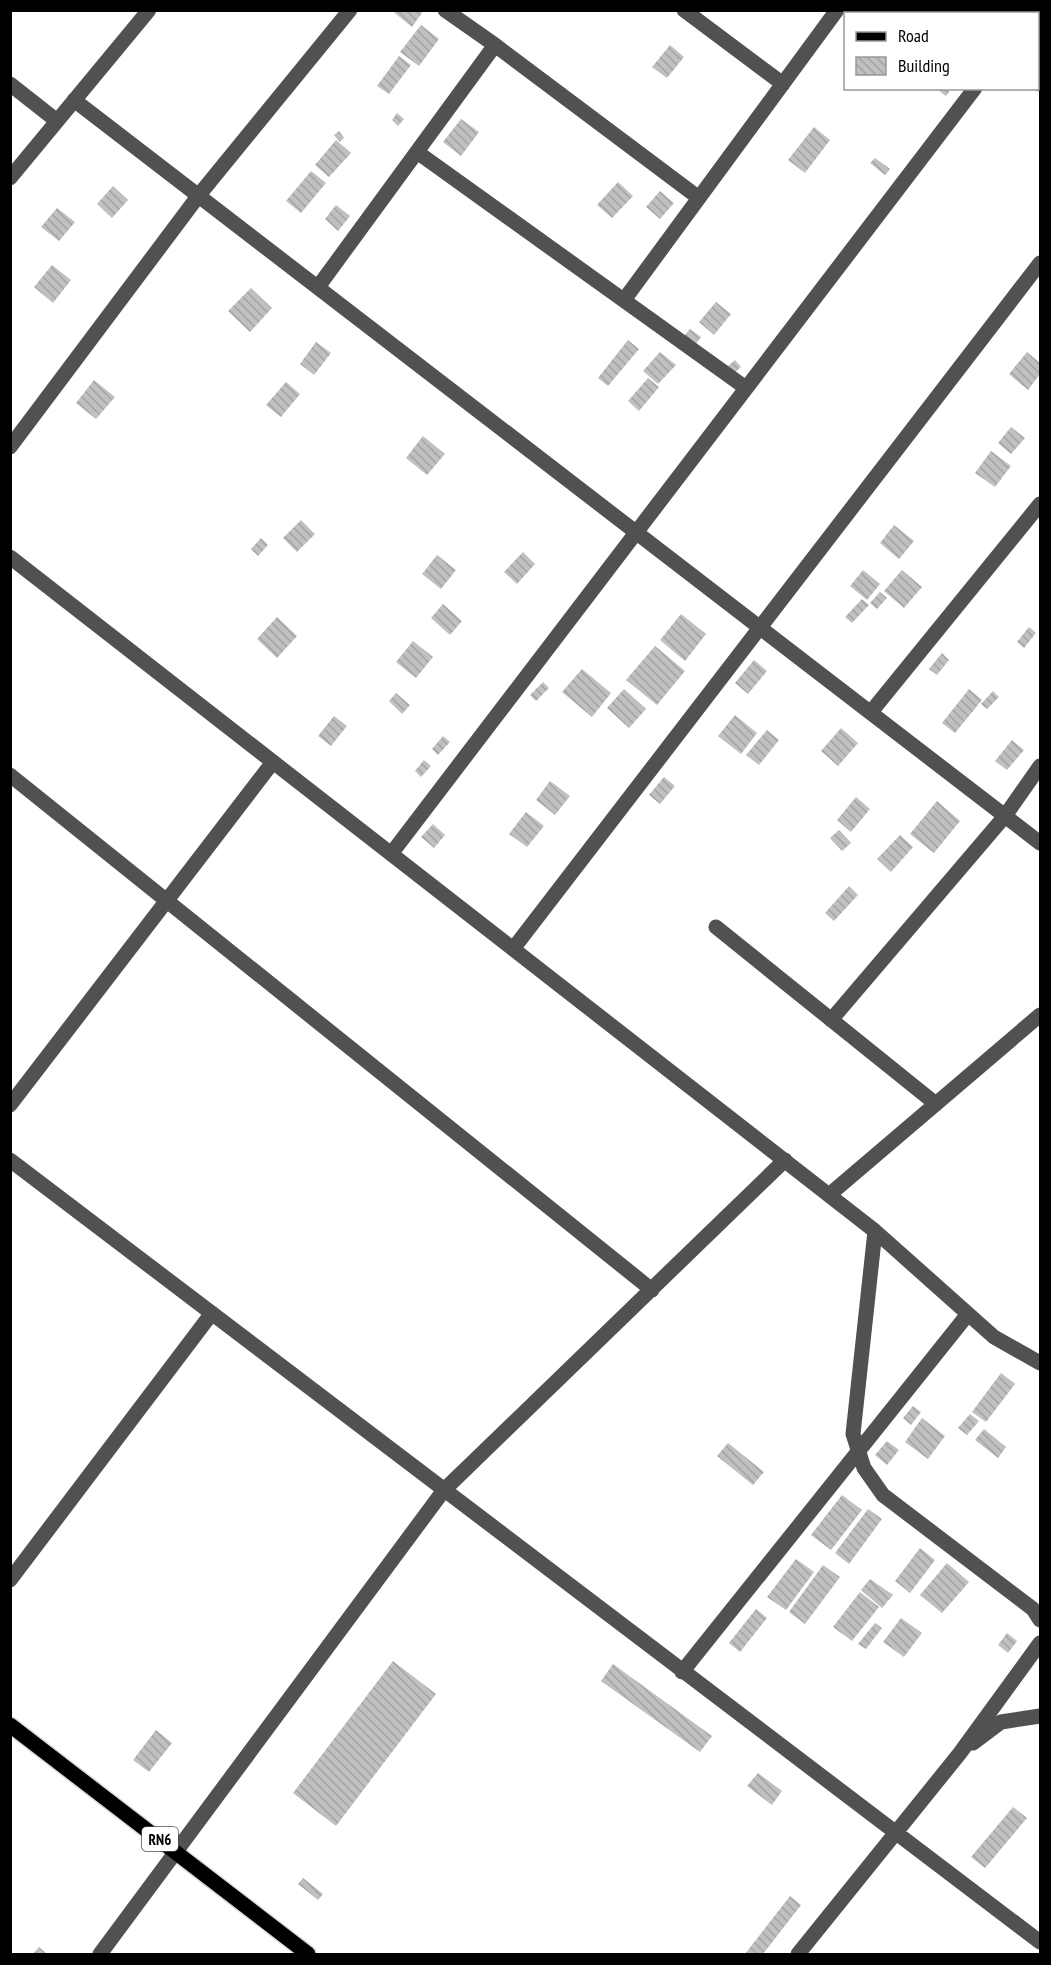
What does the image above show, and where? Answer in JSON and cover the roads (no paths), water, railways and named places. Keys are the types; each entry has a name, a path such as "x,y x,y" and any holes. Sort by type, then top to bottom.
{"main road":[{"name":"RN6","path":"10,1725 177,1851 308,1954"}],"street":[{"path":"10,178 149,10"},
{"path":"10,447 199,195 350,10"},
{"path":"445,10 699,198"},
{"path":"684,10 783,84"},
{"path":"624,300 837,10"},
{"path":"318,286 495,45"},
{"path":"10,84 57,121"},
{"path":"391,854 973,90"},
{"path":"74,100 1041,843"},
{"path":"417,152 746,388"},
{"path":"513,949 1041,263"},
{"path":"871,712 1041,504"},
{"path":"10,557 830,1195 875,1231 994,1337 1041,1364"},
{"path":"10,1105 273,762"},
{"path":"831,1020 1005,816 1041,766"},
{"path":"10,775 652,1290"},
{"path":"716,927 936,1104"},
{"path":"830,1195 1041,1015"},
{"path":"10,1160 894,1833 1041,1942"},
{"path":"100,1954 444,1490 785,1160"},
{"path":"875,1231 853,1434 864,1468 883,1495 1033,1609 1041,1620"},
{"path":"10,1580 212,1313"},
{"path":"682,1672 968,1314"},
{"path":"798,1954 960,1753 1041,1643"},
{"path":"960,1753 1000,1722 1041,1716"}]}
